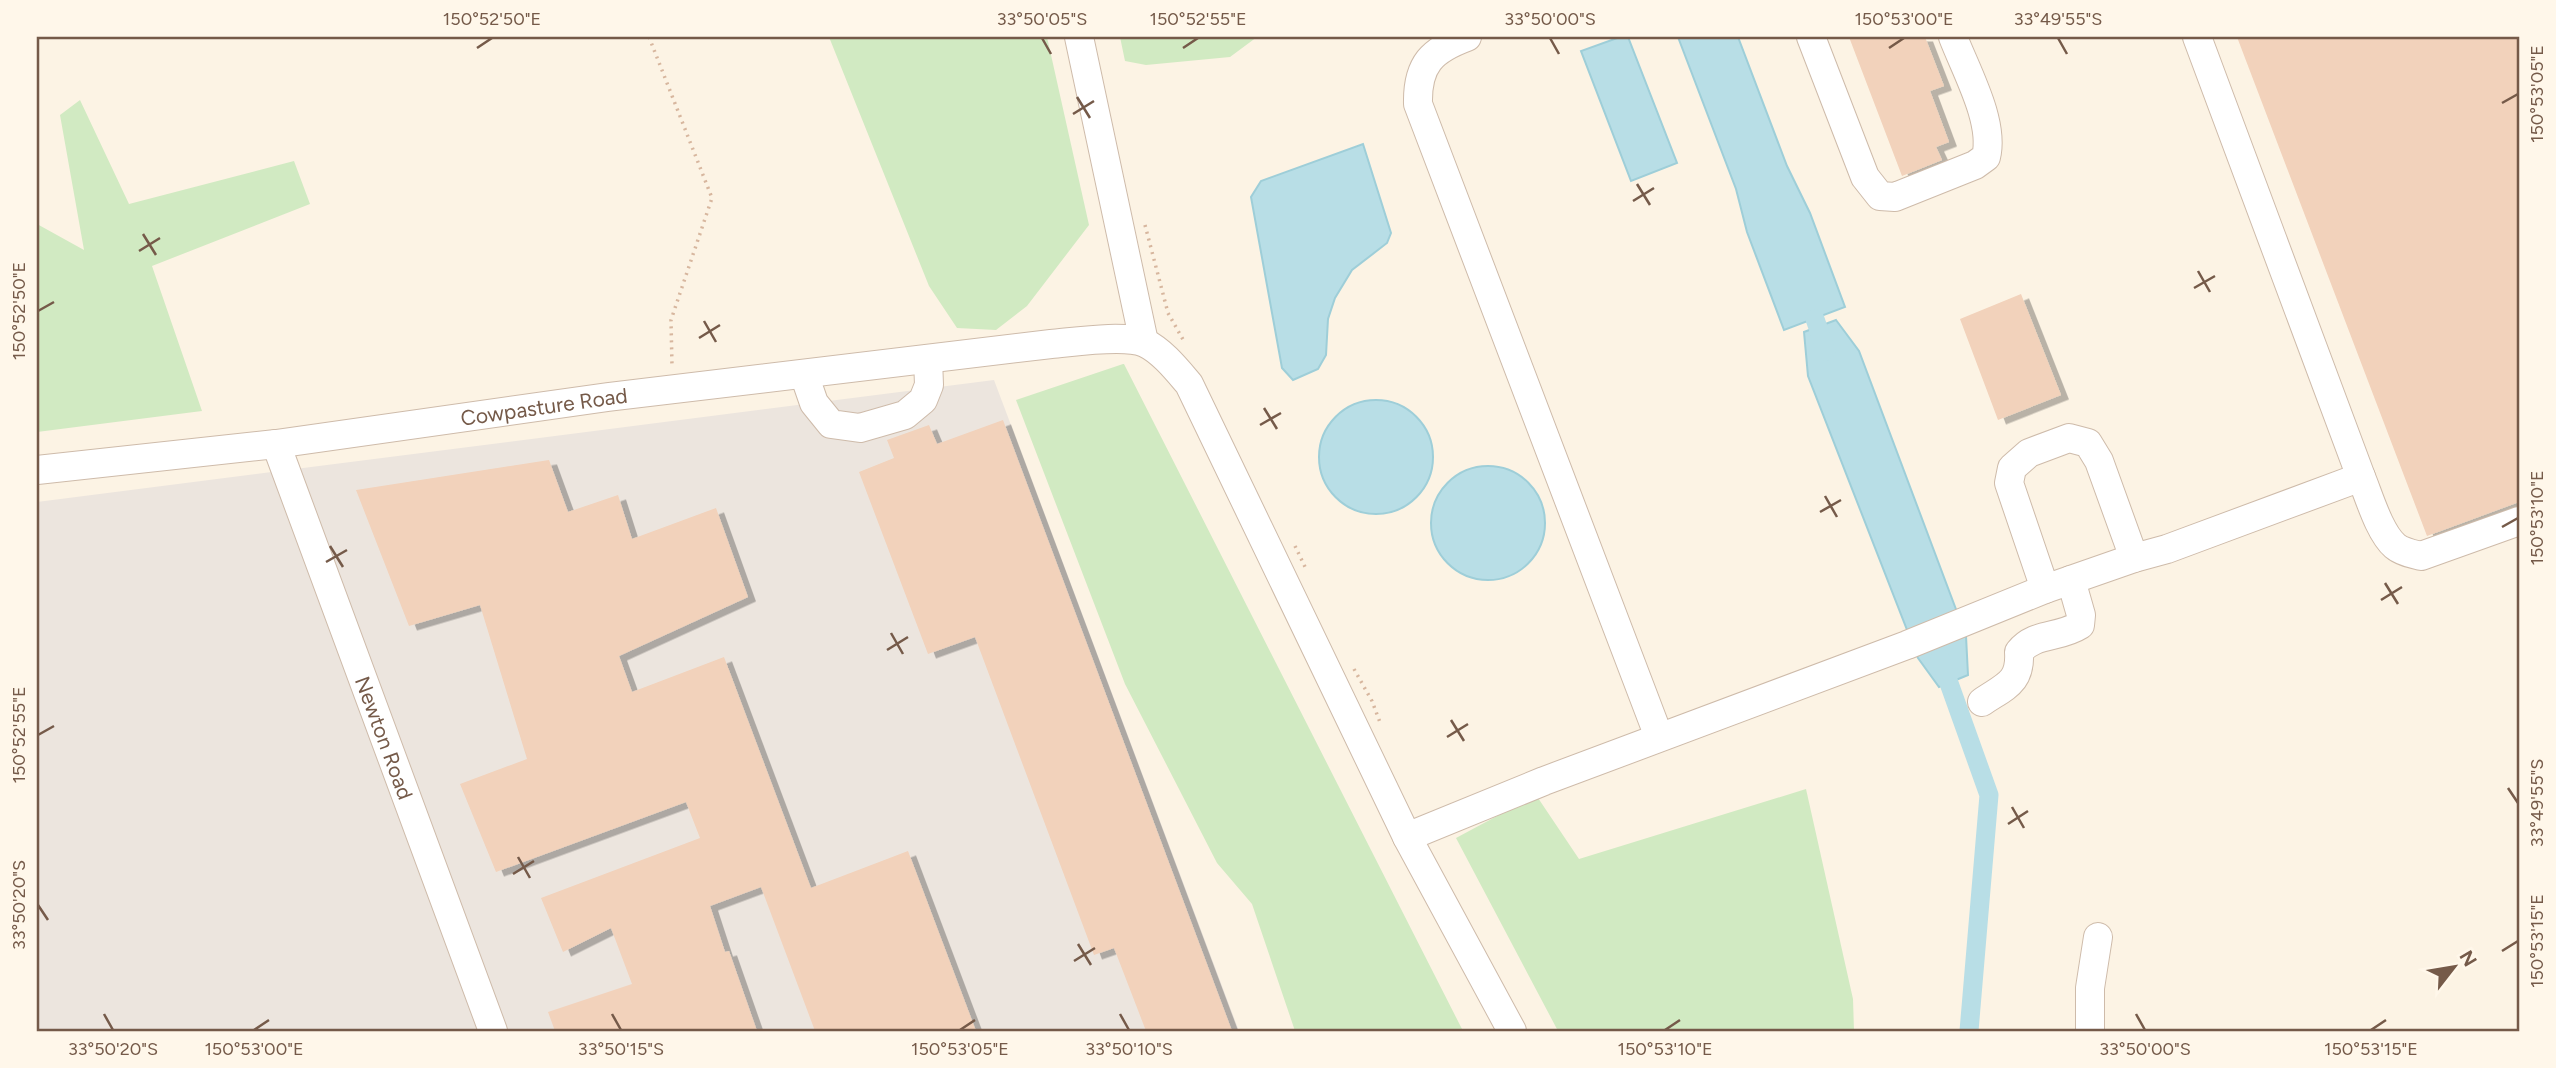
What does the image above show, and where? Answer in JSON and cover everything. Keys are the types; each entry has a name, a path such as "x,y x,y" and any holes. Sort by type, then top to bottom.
{"street":[{"path":"1079,37 1144,342 1171,364 1189,384 1407,837 1512,1031"},
{"path":"1467,37 1443,46 1429,57 1418,85 1418,104 1659,737"},
{"path":"1811,37 1865,177 1880,196 1895,197 1975,165 1986,157 1989,144 1987,125 1953,37"},
{"path":"2197,37 2361,477 2384,531 2395,546 2421,556 2519,521"},
{"name":"Cowpasture Road","path":"37,470 276,444 672,389 1051,344 1106,338 1144,342"},
{"path":"804,374 814,403 831,424 860,428 905,415 923,400 929,385 928,359"},
{"path":"1982,702 2014,680 2020,668 2019,652 2028,641 2071,631 2081,625 2081,615 2058,585 2009,483 2012,468 2029,453 2043,447 2069,439 2088,443 2099,461 2134,558"},
{"name":"Newton Road","path":"276,444 493,1031"},
{"path":"1407,837 1659,737 1907,645 2058,585 2167,549 2361,477"},
{"path":"2090,1031 2090,988 2098,937"}],"path":[{"path":"649,37 712,198 671,320 672,389"},
{"path":"1143,219 1168,313 1192,353"},
{"path":"1292,540 1309,577"},
{"path":"1351,665 1372,701 1385,736"}],"shaded area":[{"path":"994,380 1239,1031 37,1031 37,502"}],"green space":[{"path":"829,37 1047,37 1089,225 1027,306 996,330 957,328 929,286"},
{"path":"1120,37 1257,37 1230,57 1146,65 1125,61"},
{"path":"80,100 129,204 294,161 310,204 152,266 202,411 37,432 37,224 84,250 60,115"},
{"path":"1124,364 1463,1031 1295,1031 1252,904 1217,863 1125,684 1016,400"},
{"path":"1806,789 1853,999 1854,1031 1558,1031 1456,838 1536,795 1579,859"}],"water":[{"path":"1620,37 1628,37 1677,163 1631,181 1581,51"},
{"path":"1678,37 1738,37 1845,307 1784,330 1747,232 1736,189"},
{"path":"1363,144 1391,233 1387,243 1352,270 1335,298 1328,319 1326,355 1318,369 1293,380 1282,368 1251,197 1261,181"},
{"path":"1836,320 1859,351 1966,636 1968,675 1939,687 1918,658 1808,376 1804,332"},
{"path":"1376,400 1398,405 1416,417 1428,435 1433,457 1428,479 1416,497 1398,509 1376,514 1354,509 1336,497 1324,479 1319,457 1324,435 1336,417 1354,405"},
{"path":"1488,466 1510,470 1528,483 1541,501 1545,523 1541,545 1528,563 1510,576 1488,580 1466,576 1448,563 1435,545 1431,523 1435,501 1448,483 1466,470"}],"building":[{"path":"1849,37 1925,37 1944,86 1930,91 1949,142 1936,147 1942,160 1902,176"},
{"path":"2237,37 2519,37 2519,502 2427,536"},
{"path":"2021,294 2061,395 1998,420 1960,319"},
{"path":"1003,420 1232,1031 1146,1031 1114,948 1094,955 975,637 928,654 859,472 894,458 887,440 929,425 937,444"},
{"path":"549,460 568,512 618,495 632,539 716,508 748,597 619,656 632,692 724,657 811,888 908,851 976,1031 815,1031 761,887 710,906 725,952 729,951 757,1031 555,1031 548,1012 632,984 611,928 563,952 541,898 700,838 686,802 496,872 460,784 527,759 480,605 409,626 356,490"}],"waterway":[{"path":"1815,319 1826,351"},
{"path":"1940,658 1989,795 1969,1031"}]}
